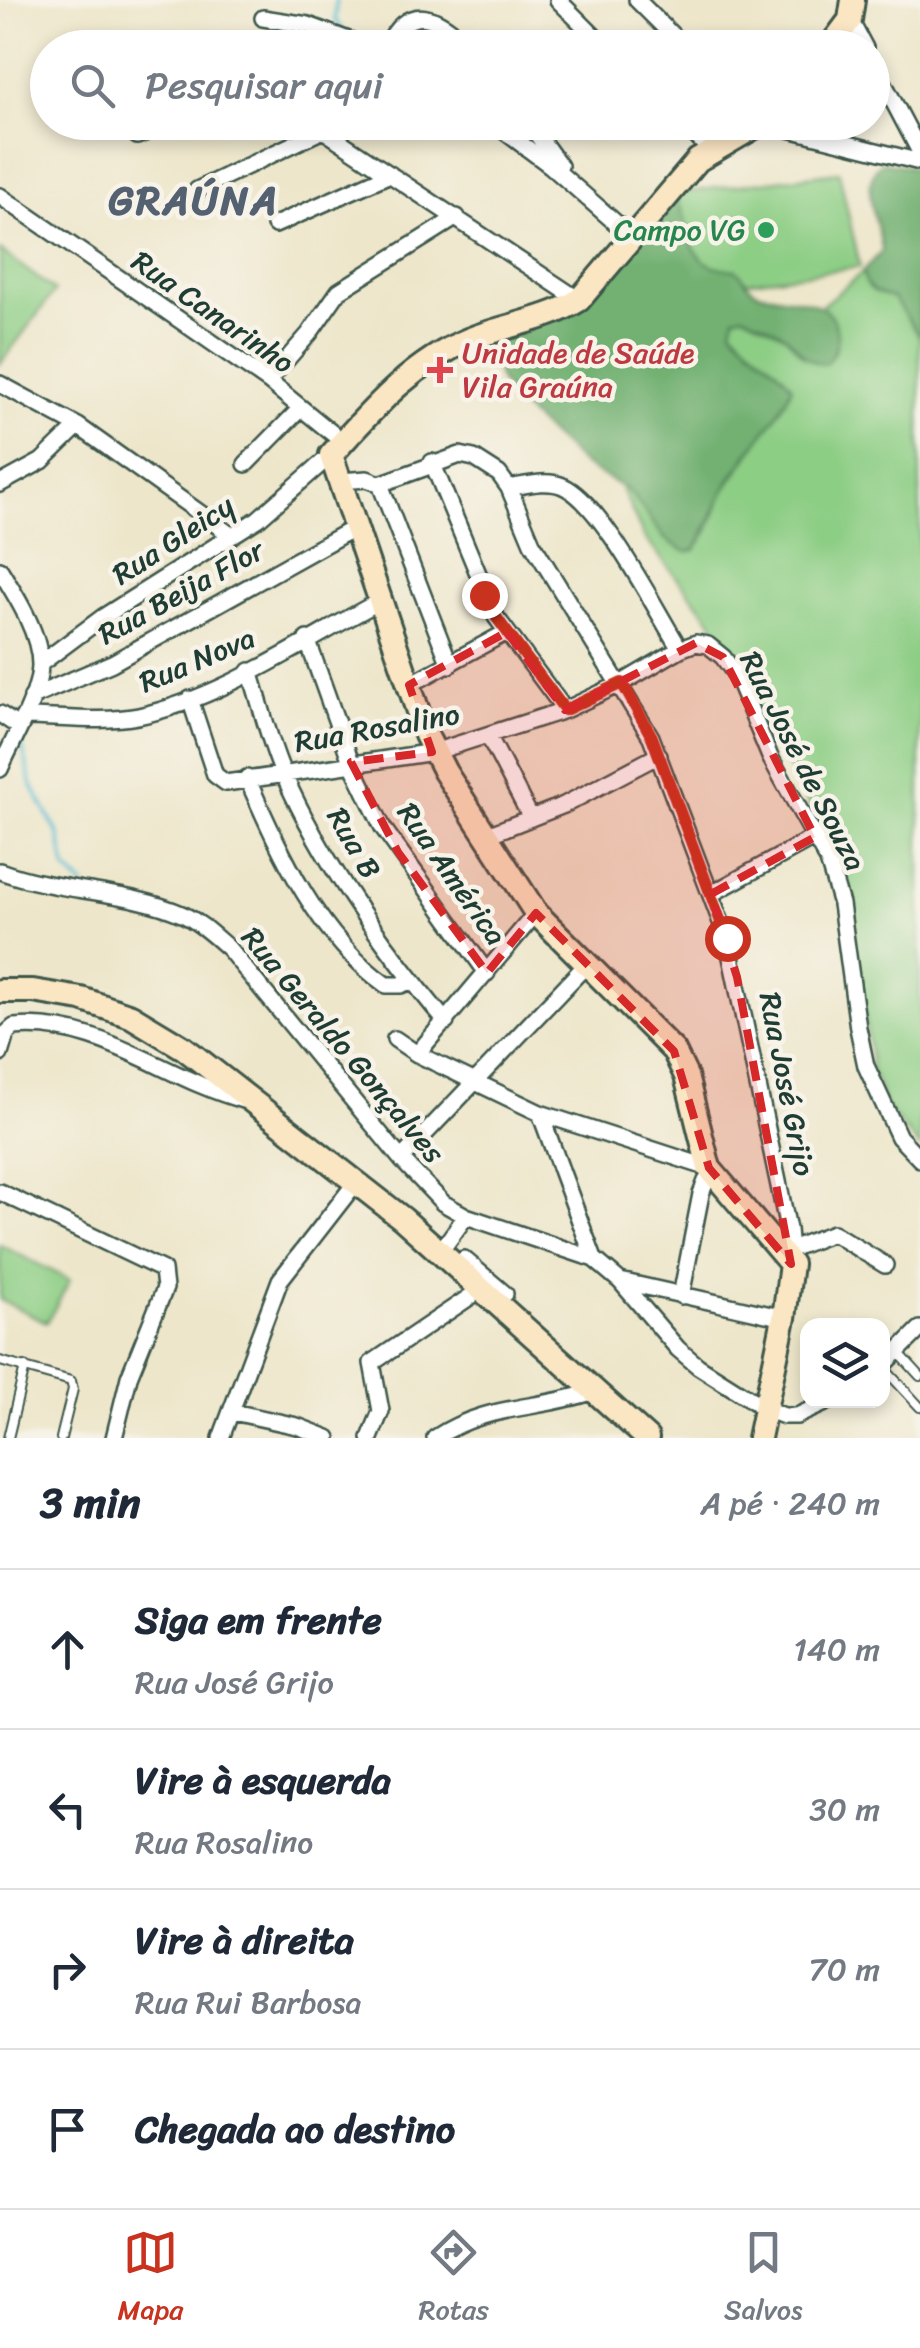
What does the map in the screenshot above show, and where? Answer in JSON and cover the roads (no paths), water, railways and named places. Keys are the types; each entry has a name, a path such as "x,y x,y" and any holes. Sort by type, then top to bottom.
{"street":[{"path":"558,0 588,30"},
{"path":"636,0 667,30"},
{"path":"395,30 412,12 422,9 438,16 452,30"},
{"path":"263,18 324,30"},
{"path":"890,95 920,152"},
{"path":"197,190 292,140"},
{"path":"340,140 579,300"},
{"path":"515,140 633,238"},
{"path":"541,140 575,186"},
{"path":"699,140 710,151"},
{"path":"730,140 710,151 684,174 579,300 558,312 469,339 435,356 402,380 337,448 340,480 354,528 434,752 536,913 674,1051 686,1076 712,1172 791,1257 784,1318 759,1438"},
{"path":"831,140 920,162"},
{"path":"275,224 390,174"},
{"name":"Rua Canarinho","path":"0,196 268,381 302,408 337,448"},
{"path":"268,381 309,334 339,291 457,217"},
{"path":"0,384 78,426 232,536"},
{"path":"246,464 302,408"},
{"path":"0,484 42,461 78,426"},
{"name":"Rua Gleicy","path":"40,664 103,617 232,536 283,498 337,448"},
{"path":"340,480 367,479 380,484 460,455 474,458 498,474 509,488 551,483 575,494 598,518 680,649 622,683"},
{"path":"432,462 484,595 565,710"},
{"path":"380,484 450,666"},
{"name":"Rua José Grijo","path":"509,488 532,543 622,683 659,756 711,894 737,977 791,1257"},
{"name":"Rua Beija Flor","path":"32,697 112,663 354,528"},
{"path":"0,570 22,608 40,664 32,697 0,769"},
{"name":"Rua Nova","path":"21,722 133,717 190,699 250,672 380,601"},
{"path":"409,684 450,666 507,632"},
{"name":"Rua América","path":"306,640 351,762 398,852 487,973"},
{"name":"Rua José de Souza","path":"680,649 696,643 708,645 736,675 770,757 836,881 866,1066 893,1125 920,1159"},
{"name":"Rua B","path":"250,672 283,772 332,865 382,942 446,1022"},
{"name":"Rua Rosalino","path":"247,778 434,752 565,710 622,683"},
{"path":"190,699 216,775 226,783 247,778 317,915 347,954 386,985 401,985 410,980"},
{"path":"0,714 21,722"},
{"path":"488,735 530,818"},
{"path":"484,836 595,790 659,756"},
{"path":"711,894 815,837"},
{"name":"Rua Geraldo Gonçalves","path":"0,871 133,899 201,925 228,948 401,1159 443,1203 466,1216 594,1259"},
{"name":"Rua América","path":"417,1054 536,913"},
{"path":"401,1159 586,965"},
{"path":"0,991 60,994 131,1016 184,1048 445,1249 647,1438"},
{"path":"0,1054 6,1034 14,1027 62,1029 107,1042 213,1092 258,1104"},
{"path":"395,1039 417,1054 540,1114 712,1172"},
{"path":"540,1114 594,1259 620,1281 660,1330 698,1366 766,1409 797,1416 814,1408"},
{"path":"681,1296 701,1194 712,1172"},
{"path":"222,1438 254,1342 280,1280 357,1182"},
{"path":"0,1192 163,1270 165,1288 129,1377 114,1438"},
{"path":"445,1249 466,1216"},
{"path":"791,1257 832,1233 886,1265"},
{"path":"620,1281 784,1318"},
{"path":"370,1438 381,1411 372,1362 494,1291"},
{"path":"890,1360 920,1328"},
{"path":"435,1438 474,1416 594,1391"},
{"path":"233,1412 297,1426 328,1438"}],"lane":[{"path":"898,1352 920,1376"},
{"path":"0,1361 66,1378 74,1384 61,1438"},
{"path":"8,1438 25,1366"},
{"path":"890,1374 920,1406"}],"waterway":[{"path":"336,0 335,19 343,30"},
{"path":"21,741 32,786 59,835 66,869 83,885"}],"place":[{"name":"Campo VG","path":"766,230"},
{"name":"Unidade de Saúde Vila Graúna","path":"440,370"}],"district":[{"name":"GRAÚNA","path":"194,200"}]}
